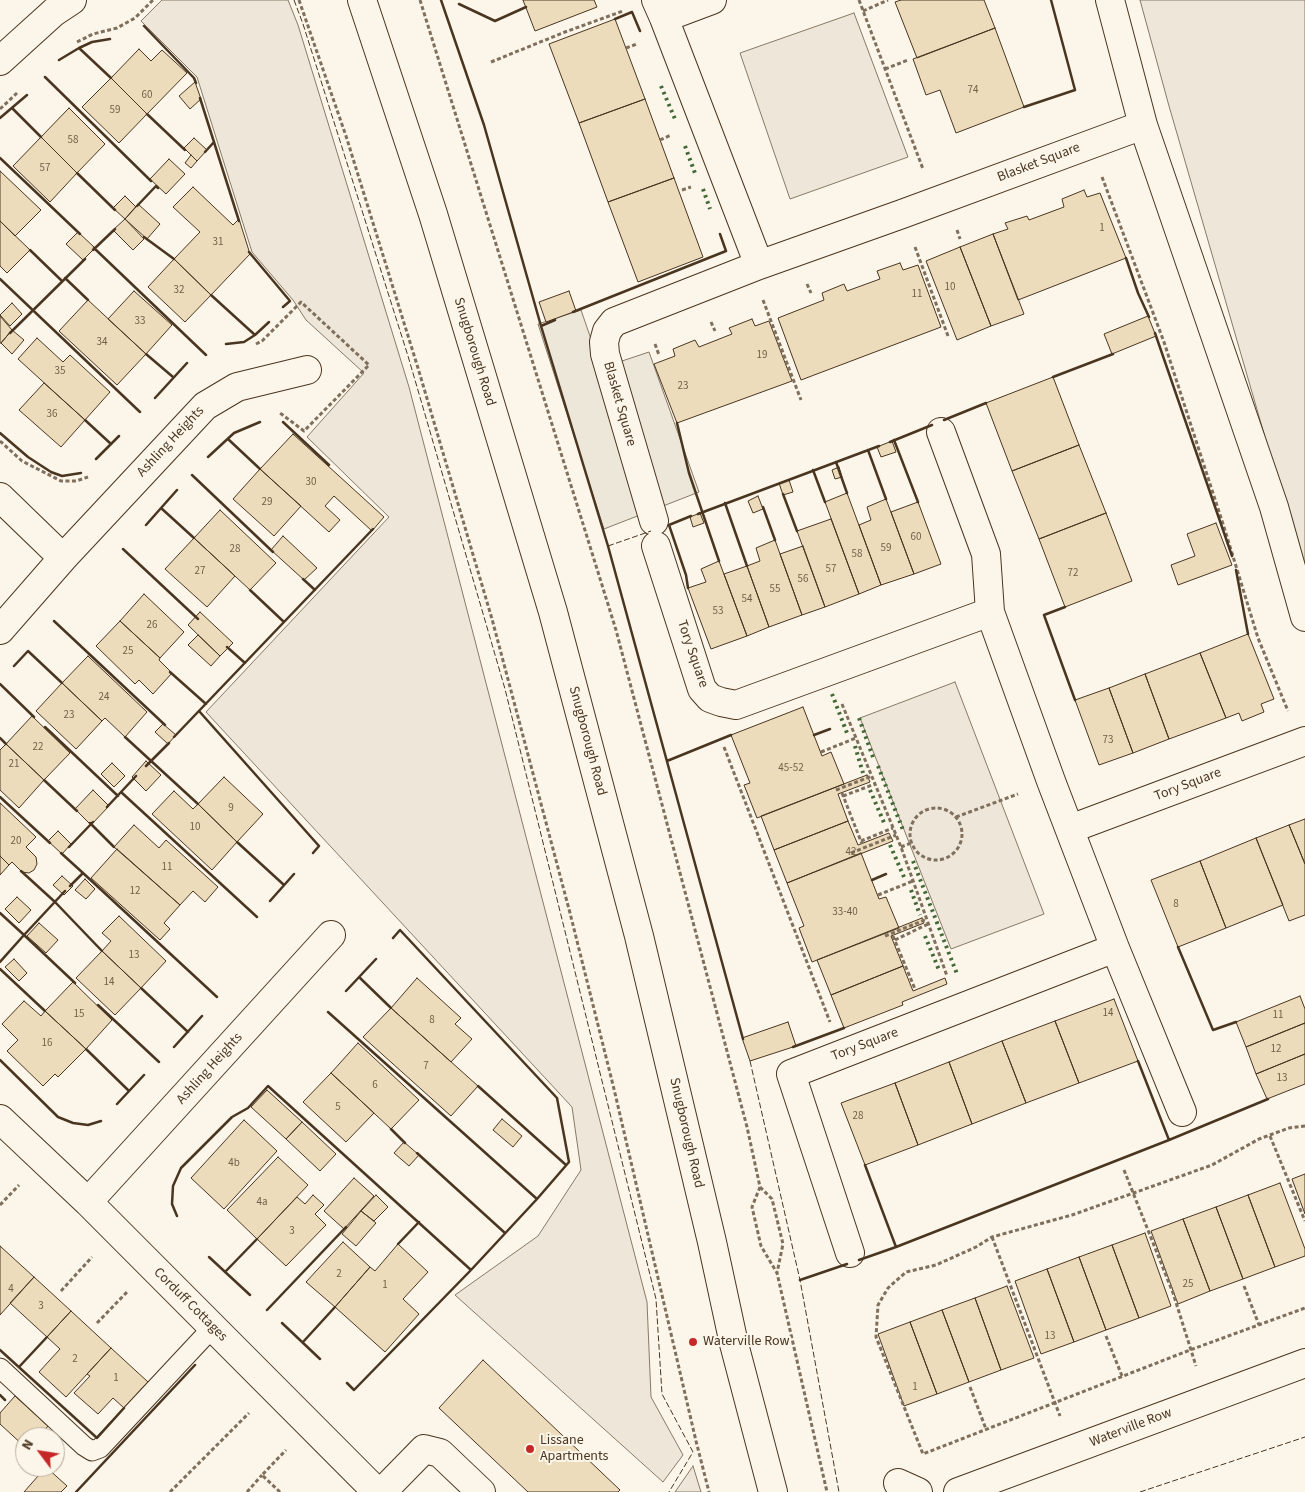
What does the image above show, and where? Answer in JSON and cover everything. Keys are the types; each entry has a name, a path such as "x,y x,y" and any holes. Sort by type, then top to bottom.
{"street":[{"path":"0,60 54,12 72,0"},
{"name":"Snugborough Road","path":"362,0 433,214 555,622 639,936 712,1242 734,1344 773,1492"},
{"path":"712,0 660,9 755,267"},
{"path":"1110,0 1143,125 1274,507 1305,617"},
{"name":"Blasket Square","path":"655,533 605,354 604,342 607,331 614,322 755,267 1143,125"},
{"name":"Ashling Heights","path":"0,630 63,558 205,406 237,387 306,370"},
{"path":"941,432 986,554 990,612 1051,781 1115,948 1182,1112"},
{"path":"0,497 63,558"},
{"name":"Tory Square","path":"655,533 702,689 710,698 721,702 736,705 990,612"},
{"name":"Tory Square","path":"1070,829 1303,742"},
{"name":"Ashling Heights","path":"88,1202 331,935"},
{"name":"Tory Square","path":"850,1253 791,1074 1115,948"},
{"name":"Corduff Cottages","path":"0,1119 88,1202 273,1390 377,1492"},
{"name":"Waterville Row","path":"958,1492 1305,1363"},
{"path":"382,1492 424,1449 440,1453 481,1492"}],"lane":[{"path":"0,1368 84,1446 92,1451 100,1448 213,1327"}],"path":[{"path":"76,43 93,34 117,28 135,18 153,0"},
{"path":"299,0 349,146 418,368 492,619 612,1080 709,1492"},
{"path":"420,0 616,630 747,1126 760,1187 772,1199 783,1244 777,1273"},
{"path":"859,0 935,202"},
{"path":"863,11 888,0"},
{"path":"491,62 630,9"},
{"path":"885,69 908,60"},
{"path":"0,109 18,92"},
{"path":"1089,144 1164,342 1258,638 1303,742"},
{"path":"902,214 948,336"},
{"path":"755,267 801,400"},
{"path":"829,671 901,847 949,980"},
{"path":"821,752 856,738"},
{"path":"724,747 830,1022"},
{"path":"836,790 872,776"},
{"path":"956,817 1051,781"},
{"path":"875,784 842,794 861,842 893,828"},
{"path":"928,809 944,809 956,817 960,823 962,836 958,849 948,858 941,860 928,859 917,852 911,843 911,825 921,812 928,809"},
{"path":"851,853 896,835"},
{"path":"901,847 911,843"},
{"path":"878,895 913,881"},
{"path":"885,936 927,919"},
{"path":"915,990 894,938 928,924"},
{"path":"1305,1126 1290,1128 1259,1140 1212,1165 1134,1192 1112,1202 992,1237 936,1265 906,1272 888,1288 878,1305 876,1338 923,1454 1190,1350 1305,1308"},
{"path":"1270,1136 1305,1221"},
{"path":"1124,1170 1173,1293 1207,1399"},
{"path":"0,1205 20,1185"},
{"path":"760,1187 752,1207 761,1246 777,1273 827,1492"},
{"path":"992,1237 1056,1402 1071,1450"},
{"path":"61,1291 94,1254"},
{"path":"1244,1286 1259,1324"},
{"path":"97,1323 130,1288"},
{"path":"1106,1336 1122,1376"},
{"path":"970,1387 986,1429"},
{"path":"170,1492 273,1390"},
{"path":"246,1492 291,1445 275,1430 294,1410"},
{"path":"262,1475 280,1492"}],"shaded area":[{"path":"162,0 288,0 298,25 409,387 647,1302 651,1397 683,1455 663,1482 455,1295 538,1236 581,1170 572,1107 206,712 389,517 307,437 364,373 306,320 293,300 252,252 197,77 141,21"},
{"path":"1140,0 1305,0 1305,575 1169,106"},
{"path":"854,13 908,157 790,199 740,53"},
{"path":"581,310 601,368 649,352 699,492 604,529 538,324"},
{"path":"955,682 1044,914 951,949 860,718"},
{"path":"693,1466 701,1492 675,1492"}],"building":[{"path":"523,0 594,0 597,7 535,31"},
{"path":"901,0 984,0 995,28 917,58 895,2"},
{"path":"615,19 645,99 579,123 549,44"},
{"path":"995,28 1024,107 956,133 940,90 926,95 913,59"},
{"path":"139,49 151,61 162,50 187,73 147,114 111,78"},
{"path":"111,78 147,114 119,143 82,107"},
{"path":"195,82 201,99 190,109 179,96"},
{"path":"645,99 674,178 608,202 579,123"},
{"path":"69,108 105,144 77,173 41,137"},
{"path":"41,137 77,173 50,202 13,166"},
{"path":"194,138 207,150 197,161 184,148"},
{"path":"191,155 197,161 191,168 185,163"},
{"path":"169,159 185,174 166,194 150,179"},
{"path":"0,171 41,210 15,236 0,221"},
{"path":"674,178 703,257 638,282 608,202"},
{"path":"193,187 233,225 239,219 250,254 211,295 174,259 200,232 173,207"},
{"path":"1084,190 1087,197 1100,193 1126,258 1018,300 993,234 1008,229 1005,223 1027,216 1029,220 1064,207 1062,199"},
{"path":"125,196 136,207 125,219 113,208"},
{"path":"138,204 160,224 147,239 125,219"},
{"path":"125,219 144,239 133,250 113,230"},
{"path":"0,221 30,250 7,273 0,266"},
{"path":"78,232 95,248 83,260 66,244"},
{"path":"993,234 1024,314 991,326 960,247"},
{"path":"960,247 991,326 957,340 926,261"},
{"path":"174,259 211,295 185,322 148,287"},
{"path":"900,263 903,270 918,265 941,327 801,380 778,318 824,300 822,293 844,284 847,291 880,279 877,271"},
{"path":"134,291 172,325 146,354 108,319"},
{"path":"569,291 576,311 546,322 539,302"},
{"path":"88,300 146,354 117,385 59,331"},
{"path":"12,303 22,314 10,326 0,315"},
{"path":"0,316 12,330 1,343 0,343"},
{"path":"1148,316 1156,336 1112,354 1104,334"},
{"path":"752,319 755,326 769,321 792,381 677,423 654,364 675,356 673,349 695,340 699,347 732,334 729,328"},
{"path":"12,330 24,340 12,354 1,343"},
{"path":"37,338 63,362 70,355 110,392 85,420 18,359"},
{"path":"1053,377 1079,445 1012,471 986,403"},
{"path":"44,383 85,420 61,447 19,410"},
{"path":"293,434 384,517 372,531 334,496 325,506 340,520 329,532 260,469"},
{"path":"892,441 896,452 881,457 877,447"},
{"path":"1079,445 1106,513 1039,539 1012,471"},
{"path":"839,467 842,477 835,479 832,470"},
{"path":"260,469 301,506 274,536 233,499"},
{"path":"789,480 793,492 783,495 779,483"},
{"path":"847,493 881,585 859,594 825,502"},
{"path":"758,496 763,509 753,513 748,501"},
{"path":"886,499 914,574 881,585 859,525 871,520 867,507"},
{"path":"918,502 941,564 914,574 891,512"},
{"path":"220,510 276,563 250,590 194,538"},
{"path":"700,513 704,523 693,527 690,517"},
{"path":"1106,513 1132,581 1065,607 1039,539"},
{"path":"831,519 859,594 825,607 797,531"},
{"path":"1216,523 1232,565 1178,585 1171,565 1195,556 1187,534"},
{"path":"283,536 317,568 304,580 271,550"},
{"path":"194,538 235,576 207,607 165,569"},
{"path":"775,540 802,615 769,627 747,566 760,561 756,548"},
{"path":"803,546 825,607 802,615 780,554"},
{"path":"719,561 747,636 711,649 688,588 706,582 701,569"},
{"path":"747,566 769,627 747,636 724,574"},
{"path":"144,594 184,632 160,658 120,621"},
{"path":"200,612 233,643 220,656 188,625"},
{"path":"120,621 160,658 159,660 172,673 153,694 139,680 135,684 96,646"},
{"path":"1248,634 1274,699 1261,704 1264,712 1242,721 1239,713 1226,718 1200,653"},
{"path":"198,635 220,656 211,666 188,645"},
{"path":"1200,653 1226,718 1169,739 1145,674"},
{"path":"88,656 147,712 125,737 105,718 102,721 62,683"},
{"path":"1145,674 1169,739 1133,753 1109,688"},
{"path":"62,683 102,721 76,749 36,711"},
{"path":"1109,688 1133,753 1099,765 1075,700"},
{"path":"803,707 822,756 831,752 844,784 757,818 744,785 750,783 731,735"},
{"path":"32,716 70,753 44,780 6,744"},
{"path":"163,724 176,735 168,744 155,732"},
{"path":"6,744 44,780 19,808 0,790 0,750"},
{"path":"146,761 161,775 146,791 132,777"},
{"path":"112,763 125,776 114,787 101,774"},
{"path":"867,775 870,782 838,794 848,821 774,850 761,816"},
{"path":"224,777 263,814 237,842 198,804"},
{"path":"93,790 109,806 91,825 75,809"},
{"path":"174,791 193,809 198,804 237,842 212,870 152,814"},
{"path":"0,803 36,837 26,847 36,857 37,864 34,870 29,873 22,872 12,862 9,865 0,856"},
{"path":"1305,819 1305,864 1289,825"},
{"path":"848,821 858,845 889,833 893,841 787,883 774,850"},
{"path":"134,825 159,848 166,840 218,887 205,902 193,891 180,905 114,847"},
{"path":"1289,825 1305,864 1305,915 1289,921 1256,838"},
{"path":"58,831 71,844 62,854 48,841"},
{"path":"1256,838 1283,905 1226,928 1200,861"},
{"path":"117,849 180,905 164,923 170,929 160,940 91,878"},
{"path":"861,853 879,899 886,897 899,928 812,962 799,928 804,926 787,883"},
{"path":"0,856 9,865 0,875"},
{"path":"1200,861 1226,928 1178,947 1151,880"},
{"path":"62,876 73,886 64,895 53,885"},
{"path":"85,879 95,889 86,899 75,890"},
{"path":"17,897 31,910 19,923 5,909"},
{"path":"119,916 166,961 141,988 102,951 111,941 102,933"},
{"path":"922,918 924,923 891,936 903,966 831,995 817,960"},
{"path":"39,923 58,940 46,953 27,936"},
{"path":"102,951 141,988 115,1015 76,978"},
{"path":"14,959 27,973 19,981 5,967"},
{"path":"903,966 913,991 945,978 947,984 902,1002 903,1005 844,1028 831,995"},
{"path":"417,978 461,1018 455,1024 472,1039 451,1062 391,1008"},
{"path":"73,982 112,1020 86,1049 45,1011"},
{"path":"1300,996 1305,1009 1305,1023 1246,1047 1236,1022"},
{"path":"1114,999 1138,1061 1079,1083 1055,1021"},
{"path":"24,1001 41,1016 45,1011 86,1049 58,1077 55,1074 43,1086 7,1051 18,1040 2,1024"},
{"path":"391,1008 478,1086 451,1116 363,1037"},
{"path":"1055,1021 1079,1083 1026,1103 1002,1041"},
{"path":"788,1022 796,1046 750,1061 742,1038"},
{"path":"1305,1023 1305,1054 1256,1074 1246,1047"},
{"path":"1002,1041 1026,1103 972,1124 949,1062"},
{"path":"358,1043 419,1100 391,1129 331,1073"},
{"path":"1305,1054 1305,1084 1267,1099 1256,1074"},
{"path":"949,1062 972,1124 918,1145 895,1083"},
{"path":"331,1073 374,1113 346,1142 303,1102"},
{"path":"895,1083 918,1145 865,1165 841,1103"},
{"path":"267,1090 302,1122 286,1139 251,1107"},
{"path":"502,1119 522,1136 513,1147 493,1130"},
{"path":"244,1120 277,1151 224,1209 191,1178"},
{"path":"302,1122 336,1154 320,1171 286,1139"},
{"path":"404,1142 419,1155 409,1166 394,1153"},
{"path":"278,1157 308,1185 257,1239 227,1210"},
{"path":"1305,1174 1305,1214 1292,1179"},
{"path":"354,1178 374,1196 344,1229 324,1211"},
{"path":"1280,1183 1305,1249 1305,1256 1275,1267 1248,1195"},
{"path":"313,1195 324,1205 315,1214 326,1225 286,1266 257,1239 297,1197 305,1204"},
{"path":"376,1195 388,1207 374,1221 361,1211"},
{"path":"1248,1195 1275,1267 1243,1279 1216,1207"},
{"path":"1216,1207 1243,1279 1210,1291 1183,1219"},
{"path":"361,1211 376,1223 356,1246 342,1234"},
{"path":"1183,1219 1210,1291 1178,1304 1151,1231"},
{"path":"1145,1233 1171,1306 1139,1318 1112,1245"},
{"path":"343,1242 370,1267 335,1307 306,1282"},
{"path":"398,1244 428,1272 403,1299 419,1314 385,1352 335,1307 370,1267 375,1271"},
{"path":"1112,1245 1139,1318 1106,1330 1079,1257"},
{"path":"0,1246 34,1277 0,1315"},
{"path":"1079,1257 1106,1330 1074,1342 1047,1269"},
{"path":"1047,1269 1074,1342 1041,1354 1015,1281"},
{"path":"34,1277 71,1311 47,1337 10,1303"},
{"path":"1007,1286 1034,1358 1001,1370 975,1298"},
{"path":"975,1298 1001,1370 969,1382 942,1310"},
{"path":"942,1310 969,1382 937,1394 910,1322"},
{"path":"71,1311 111,1348 66,1397 39,1372 60,1349 47,1337"},
{"path":"910,1322 937,1394 904,1406 878,1334"},
{"path":"111,1348 148,1382 124,1408 113,1398 98,1414 74,1393 90,1376 87,1374"},
{"name":"Lissane Apartments","path":"483,1360 620,1490 618,1492 528,1492 439,1408"},
{"path":"15,1396 48,1426 15,1427 15,1438 0,1424 0,1413"},
{"path":"37,1477 57,1477 67,1486 61,1492 24,1492"}],"hedge":[{"path":"661,86 675,119"},
{"path":"685,146 696,176"},
{"path":"703,189 710,209"},
{"path":"832,694 847,733"},
{"path":"859,718 874,760"},
{"path":"855,746 863,773"},
{"path":"878,766 903,830"},
{"path":"870,790 885,825"},
{"path":"890,845 904,877"},
{"path":"913,861 957,974"},
{"path":"911,890 920,915"},
{"path":"925,936 939,970"}],"fence":[{"path":"294,0 408,356 505,689 656,1299 662,1394 693,1452 669,1492"},
{"path":"608,546 651,531"},
{"path":"750,1061 800,1280 839,1492"},
{"path":"1140,1492 1305,1437"}],"wall":[{"path":"441,0 484,125 541,326 608,546 743,1039"},
{"path":"1024,107 1075,90 1051,0"},
{"path":"459,4 495,21 526,7"},
{"path":"615,19 632,12 640,31"},
{"path":"144,26 194,78 196,83"},
{"path":"59,60 92,42 110,39"},
{"path":"79,48 111,78"},
{"path":"45,77 151,181"},
{"path":"0,118 27,95"},
{"path":"200,98 239,221"},
{"path":"12,108 41,137"},
{"path":"147,114 185,150"},
{"path":"205,152 214,142"},
{"path":"0,158 80,234"},
{"path":"77,173 115,210"},
{"path":"137,206 156,186 158,188"},
{"path":"93,250 115,229"},
{"path":"573,312 726,251 720,234"},
{"path":"144,237 174,259"},
{"path":"94,248 206,355"},
{"path":"30,250 62,281"},
{"path":"249,252 290,301 283,307"},
{"path":"1126,258 1138,293 1149,317"},
{"path":"10,333 85,259"},
{"path":"65,278 88,300"},
{"path":"0,279 140,412"},
{"path":"211,295 255,335"},
{"path":"541,326 555,320"},
{"path":"226,344 244,342 269,322"},
{"path":"1155,333 1232,556"},
{"path":"146,354 173,377"},
{"path":"1053,377 1113,354"},
{"path":"155,398 187,363"},
{"path":"944,420 986,403"},
{"path":"85,420 111,444"},
{"path":"208,457 234,433 260,422"},
{"path":"283,422 329,465"},
{"path":"677,423 689,473 719,561"},
{"path":"890,442 932,425"},
{"path":"0,433 28,457 51,472 62,476 81,473"},
{"path":"96,459 119,436"},
{"path":"228,439 260,469"},
{"path":"894,440 918,502"},
{"path":"698,514 879,446"},
{"path":"868,450 886,499"},
{"path":"836,462 847,493"},
{"path":"813,470 825,502"},
{"path":"192,475 273,552"},
{"path":"146,525 177,490"},
{"path":"783,494 797,531"},
{"path":"725,503 747,566"},
{"path":"763,507 775,540"},
{"path":"161,508 194,538"},
{"path":"688,588 686,575 669,525 691,516"},
{"path":"174,737 373,529"},
{"path":"123,549 198,619"},
{"path":"1236,570 1248,634"},
{"path":"303,579 315,590"},
{"path":"250,590 284,622"},
{"path":"1065,607 1044,615 1075,700"},
{"path":"54,621 165,725"},
{"path":"227,647 245,663"},
{"path":"14,666 28,651 62,683"},
{"path":"170,672 206,704"},
{"path":"0,684 34,717"},
{"path":"199,711 319,846 313,853"},
{"path":"45,727 118,796"},
{"path":"814,735 830,729"},
{"path":"667,761 731,735"},
{"path":"125,737 198,804"},
{"path":"0,738 6,744"},
{"path":"146,766 169,743"},
{"path":"107,807 136,776"},
{"path":"44,780 77,811"},
{"path":"121,792 257,917"},
{"path":"0,797 50,843"},
{"path":"69,847 93,822"},
{"path":"90,823 114,847"},
{"path":"237,842 284,885"},
{"path":"61,853 83,873 70,886"},
{"path":"21,871 55,902 102,951"},
{"path":"83,873 217,997"},
{"path":"270,901 294,874"},
{"path":"872,880 886,874"},
{"path":"65,891 24,935 75,983"},
{"path":"0,913 24,935 0,962"},
{"path":"393,938 400,930 557,1098 569,1162 537,1199"},
{"path":"1178,947 1213,1030 1236,1022"},
{"path":"346,991 376,959"},
{"path":"0,969 45,1011"},
{"path":"359,977 391,1008"},
{"path":"141,988 188,1032"},
{"path":"98,1005 159,1062"},
{"path":"328,1012 537,1199 471,1270"},
{"path":"174,1047 202,1016"},
{"path":"793,1047 844,1028"},
{"path":"86,1049 129,1091"},
{"path":"0,1060 58,1117 73,1123 88,1125 101,1121"},
{"path":"1138,1061 1169,1140"},
{"path":"117,1104 144,1075"},
{"path":"177,1216 172,1204 173,1186 181,1168 232,1117 248,1108 268,1086 471,1270 354,1390 347,1383"},
{"path":"478,1086 566,1165"},
{"path":"859,1260 1169,1140 1268,1099"},
{"path":"391,1129 405,1143"},
{"path":"417,1153 505,1233"},
{"path":"865,1165 896,1247"},
{"path":"398,1244 419,1222"},
{"path":"267,1310 346,1227"},
{"path":"225,1272 257,1239"},
{"path":"209,1257 250,1295"},
{"path":"800,1280 847,1264"},
{"path":"303,1342 335,1307"},
{"path":"282,1323 320,1359"},
{"path":"19,1367 47,1337"},
{"path":"0,1350 97,1438 124,1408"},
{"path":"76,1492 195,1365"},
{"path":"0,1395 5,1400"}],"place":[{"name":"Waterville Row","path":"693,1342"},
{"name":"Lissane Apartments","path":"530,1449"}]}
